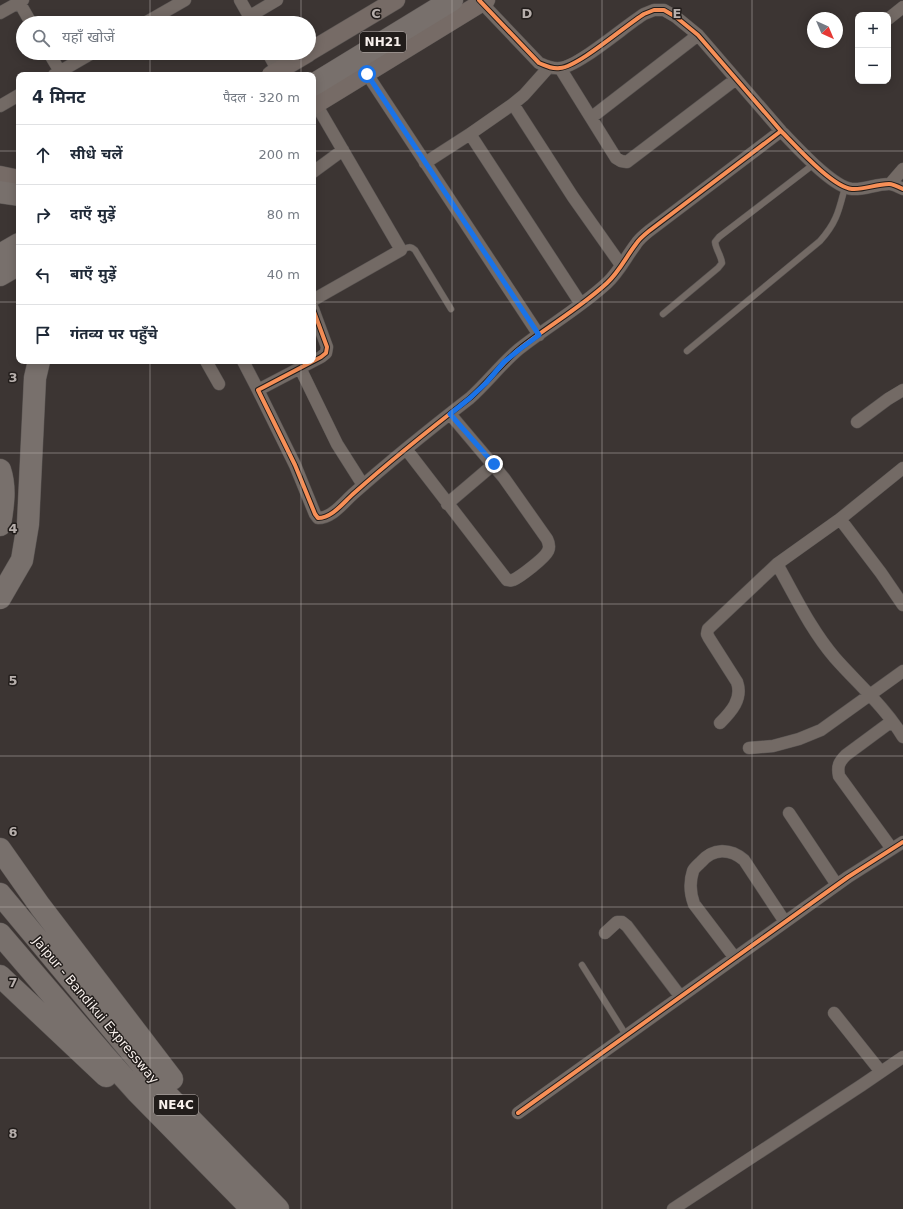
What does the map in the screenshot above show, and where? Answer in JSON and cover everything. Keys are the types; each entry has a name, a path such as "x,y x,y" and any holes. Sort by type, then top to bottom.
{"highway":[{"name":"NH21","path":"305,72 425,0"},
{"name":"NH21","path":"316,98 452,0"},
{"path":"0,192 16,195"},
{"path":"0,255 16,246"},
{"path":"0,275 16,266"},
{"path":"0,598 22,560 28,524 35,378 38,364"},
{"path":"0,470 4,482 3,506 0,525"},
{"path":"0,849 40,906 177,1086 187,1116"},
{"name":"Jaipur - Bandikui Expressway","path":"0,894 163,1090 278,1209"},
{"name":"Jaipur - Bandikui Expressway","path":"0,934 137,1092 252,1209"},
{"path":"0,976 112,1083 137,1092"}],"street":[{"path":"157,16 185,0"},
{"path":"240,0 249,16"},
{"path":"256,16 277,0"},
{"path":"316,48 396,0"},
{"path":"0,14 20,1 28,16"},
{"path":"316,98 367,74 482,1 539,63 555,68 570,66 633,20 644,14 654,10 664,10 676,17 698,35 781,131 814,164 834,181 852,189 890,184 903,189"},
{"path":"891,17 903,8"},
{"path":"592,117 698,35"},
{"path":"52,60 58,72"},
{"path":"62,72 81,60"},
{"path":"271,60 275,72"},
{"path":"279,72 297,60"},
{"path":"425,163 513,104 555,68"},
{"path":"555,68 592,117 616,158 627,162 736,79"},
{"path":"367,74 539,335"},
{"path":"0,106 16,97"},
{"path":"316,103 401,250 316,298"},
{"path":"513,104 573,197 621,265"},
{"path":"245,364 295,465 313,509 318,518 324,518 481,388 504,362 581,304 614,276 637,242 648,231 781,131"},
{"path":"470,134 581,304"},
{"path":"316,170 343,150"},
{"path":"890,184 903,169"},
{"path":"0,175 16,178"},
{"path":"316,317 327,347 326,353 316,360"},
{"path":"208,364 219,384"},
{"path":"258,390 308,364"},
{"path":"300,368 337,444 363,485"},
{"path":"858,422 888,399 903,390"},
{"path":"406,449 507,580 517,578 548,551 549,544 547,539 494,464 450,414"},
{"path":"447,504 494,464"},
{"path":"720,723 735,707 739,688 737,682 709,638 707,634 708,629 777,564 840,519 903,468"},
{"path":"840,519 881,573 903,606"},
{"path":"777,564 819,636 835,657 892,721 903,737"},
{"path":"749,748 773,746 799,739 820,730 903,671"},
{"path":"892,721 846,755 840,761 838,768 839,776 892,849"},
{"path":"789,813 837,885"},
{"path":"518,1113 837,885 903,842"},
{"path":"735,958 694,904 690,894 690,884 693,870 704,858 714,852 726,851 738,854 744,860 785,922"},
{"path":"605,933 617,922 622,922 627,926 680,996"},
{"path":"834,1013 881,1072"},
{"path":"673,1209 903,1057"}],"lane":[{"path":"663,314 722,263 722,257 715,248 715,242 719,237 814,164"},
{"path":"686,352 830,230 837,217 845,187"},
{"path":"401,250 412,247 416,250 451,309"},
{"path":"582,964 626,1035"}],"cycle path":[{"path":"479,0 539,63 554,68 568,66 578,61 644,14 654,10 664,10 676,17 698,35 781,131"},
{"path":"308,364 258,390 295,465 318,518 328,516 333,513 396,457 470,398 519,349 597,292 615,274 637,242 645,234 781,131 825,174 844,187 857,189 889,184 903,189"},
{"path":"316,317 327,347 326,353 316,360"},
{"path":"518,1113 848,877 903,842"}],"route":[{"path":"367,74 539,335 504,362 486,383 450,414 494,464"}]}
